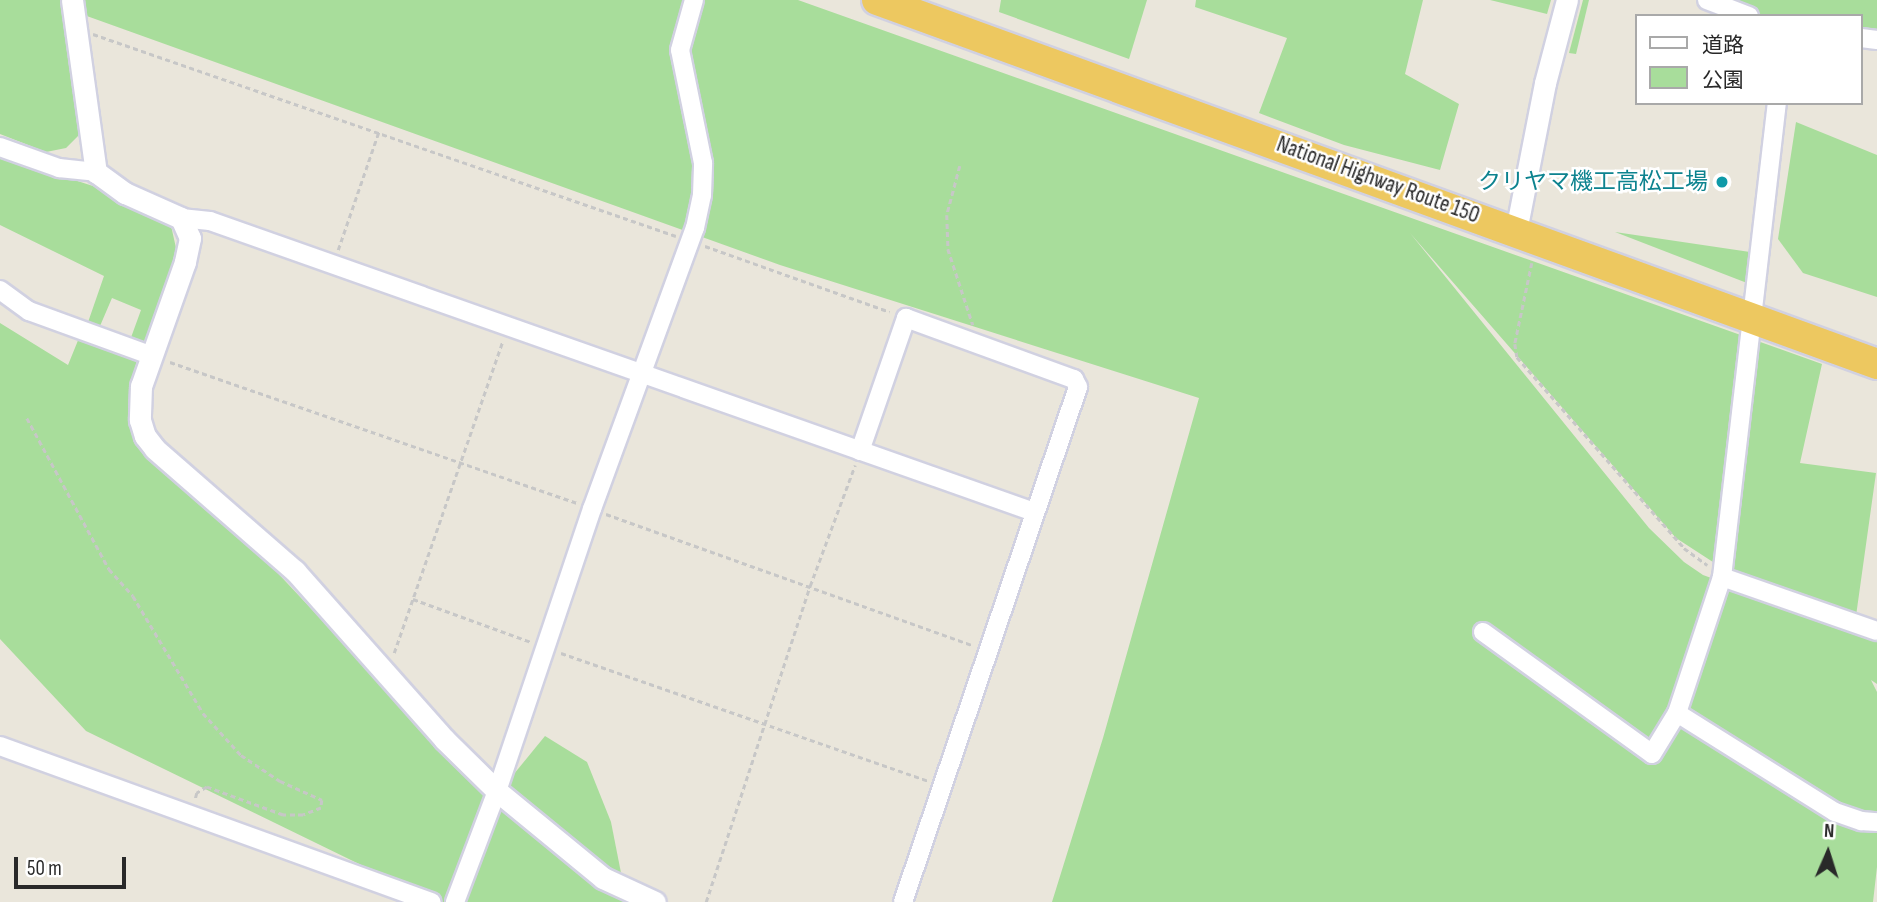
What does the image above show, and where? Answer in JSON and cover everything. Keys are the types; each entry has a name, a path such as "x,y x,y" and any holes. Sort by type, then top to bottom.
{"highway":[{"name":"National Highway Route 150","path":"877,0 1877,364"}],"street":[{"path":"72,0 96,172"},
{"path":"455,902 497,791 592,509 690,241 702,195 702,163 680,50 694,0"},
{"path":"1526,235 1545,83 1567,0"},
{"path":"1707,0 1744,14"},
{"path":"1483,632 1651,754 1677,713 1722,578 1777,105"},
{"path":"0,146 59,168 96,172 125,193 181,218 210,221 1034,512"},
{"path":"181,218 190,238 185,262 150,355 139,404 145,436 155,449 295,570 444,739 497,791 603,878 655,902"},
{"path":"0,290 29,311 150,355"},
{"path":"860,451 906,318 1074,379 1078,387 903,902"},
{"path":"1722,578 1877,631"},
{"path":"1677,713 1835,812 1861,821 1877,822"},
{"path":"0,746 432,902"}],"path":[{"path":"76,28 379,131 906,318"},
{"path":"333,264 379,131"},
{"path":"960,166 947,215 948,249 979,345"},
{"path":"1526,235 1515,344 1517,357 1684,548 1722,578"},
{"path":"387,673 508,326"},
{"path":"150,355 988,650"},
{"path":"27,418 109,569 133,596 203,713 241,755 281,781 322,800 321,808 303,814 283,815 208,787 197,793 190,814"},
{"path":"706,902 810,586 860,451"},
{"path":"413,599 942,786"}],"green space":[{"path":"0,0 798,0 1822,364 1800,463 1876,473 1856,616 1736,577 1676,538 1410,233 1649,528 1684,562 1703,575 1877,639 1877,684 1871,680 1877,692 1877,867 1873,902 1052,902 1103,738 1199,398 780,265 84,15 78,136 66,148 46,152 0,134"},
{"path":"1001,0 1147,0 1129,59 999,12"},
{"path":"1196,0 1423,0 1405,74 1459,104 1440,170 1344,145 1259,113 1287,38 1195,7"},
{"path":"1490,0 1551,0 1547,14"},
{"path":"1583,0 1589,0 1576,54 1569,53"},
{"path":"1729,0 1877,0 1877,36 1863,34 1863,14 1760,14"},
{"path":"1796,122 1877,155 1877,297 1803,273 1778,239"},
{"path":"0,156 96,187 170,221 178,257 143,349 129,343 141,310 112,298 97,333 86,328 104,276 0,225"},
{"path":"1615,232 1750,252 1747,283"},
{"path":"0,323 68,365 79,338 137,359 129,401 131,426 273,568 498,808 631,902 437,902 86,731 0,639"},
{"path":"545,736 587,762 611,822 622,878 587,858 505,785"}],"place":[{"name":"クリヤマ機工高松工場","path":"1722,182"}]}
